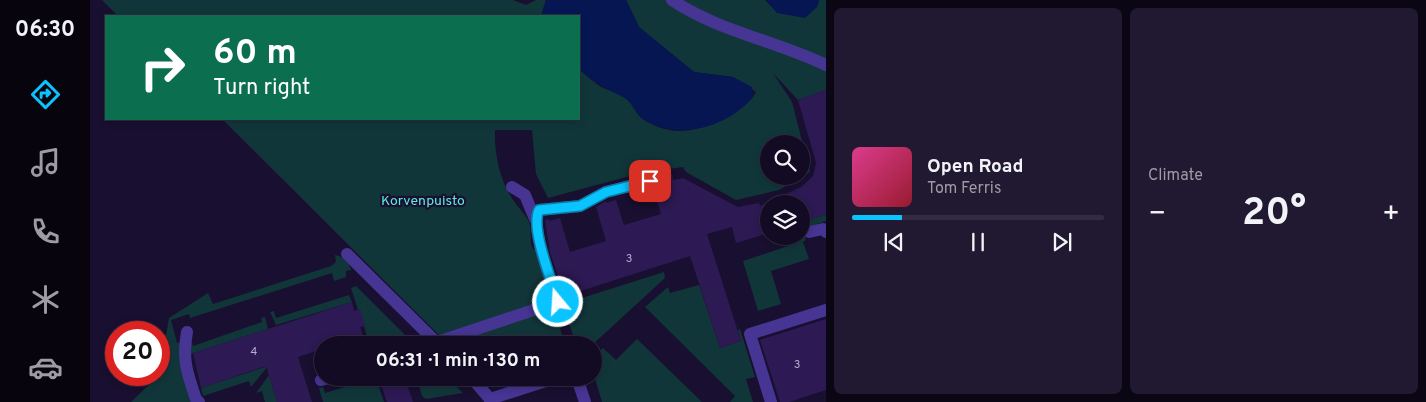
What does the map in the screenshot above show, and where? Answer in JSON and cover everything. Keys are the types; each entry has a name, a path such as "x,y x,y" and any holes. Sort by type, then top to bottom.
{"street":[{"path":"672,0 710,20 785,47 826,65"},
{"path":"535,219 539,210 580,206 606,192 650,181"},
{"path":"458,336 558,302 541,249 535,219 525,195 512,187"},
{"path":"810,232 823,229 826,232"},
{"path":"346,254 426,336"},
{"path":"771,402 750,334 826,310"},
{"path":"187,332 184,364 196,399 199,402"},
{"path":"478,386 490,401 532,386"},
{"path":"580,386 585,402"}],"green space":[{"path":"102,0 513,0 526,5 536,0 546,0 541,15 117,15"},
{"name":"Korvenpuisto","path":"626,0 765,0 778,13 817,7 819,0 826,0 826,90 798,100 773,73 792,102 800,135 760,135 760,185 788,185 779,190 736,200 686,172 683,167 641,173 548,198 536,174 532,130 495,130 497,157 501,176 508,192 529,223 532,246 535,249 551,299 439,335 223,120 580,120 580,70 603,88 627,99 638,115 644,120 674,131 688,130 715,122 753,97 756,92 733,77 694,72 639,27"},
{"path":"826,209 826,221 810,227 810,219 825,215"},
{"path":"791,245 804,245 809,259 771,271 781,304 758,311 743,261"},
{"path":"335,255 349,264 351,270 346,271 346,277 334,281 332,273 190,318 189,314 171,320 177,343 183,342 192,402 131,402 148,386 170,386 169,318 208,293 213,304 331,266 336,262"},
{"path":"664,272 665,278 602,336 573,336 563,304"},
{"path":"699,285 720,348 741,341 738,330 740,329 755,377 746,379 753,402 730,402 735,396 645,307 668,287 670,293"},
{"path":"356,286 406,336 367,336 360,310 358,310 351,288"},
{"path":"349,295 352,302 276,325 270,312 274,311 276,318"},
{"path":"554,307 562,336 473,336"},
{"path":"265,317 268,329 190,354 191,339 193,346 262,322 261,318"},
{"path":"637,339 702,402 602,402 597,386 602,386 602,349 616,360"},
{"path":"268,366 251,387 249,381 203,396 201,388"},
{"path":"269,375 277,402 265,402 262,391 256,393"},
{"path":"348,386 378,386 384,402 323,402 319,388 323,387 325,393"},
{"path":"419,386 456,386 463,393 426,399 422,396"}],"shaded area":[{"path":"546,0 626,0 639,27 694,72 733,77 752,87 753,97 743,108 730,116 702,128 687,130 657,126 640,117 626,99 605,88 580,70 580,15 541,15"},
{"path":"766,0 819,0 817,7 805,18 777,13"}],"building":[{"path":"826,90 826,215 810,219 810,195 784,195 803,185 810,185 810,179 813,176 816,163 810,135 808,135 798,100"},
{"path":"672,174 673,180 683,178 738,207 759,203 760,236 736,243 732,227 707,234 741,341 720,348 690,256 565,296 550,253 545,220 549,219 549,221 560,218 570,252 606,241 596,207 606,201 606,203 616,200 624,225 661,214 653,188 662,184 661,177"},
{"path":"352,302 354,311 360,309 365,326 360,327 363,336 314,336 314,352 298,357 312,402 277,402 266,366 201,388 193,353"},
{"path":"826,319 826,390 789,402 780,402 760,340"},
{"path":"382,386 408,386 413,402 387,402"}],"route":[{"path":"558,302 541,249 535,219 539,210 548,208 565,209 580,206 606,192 650,181"}]}
